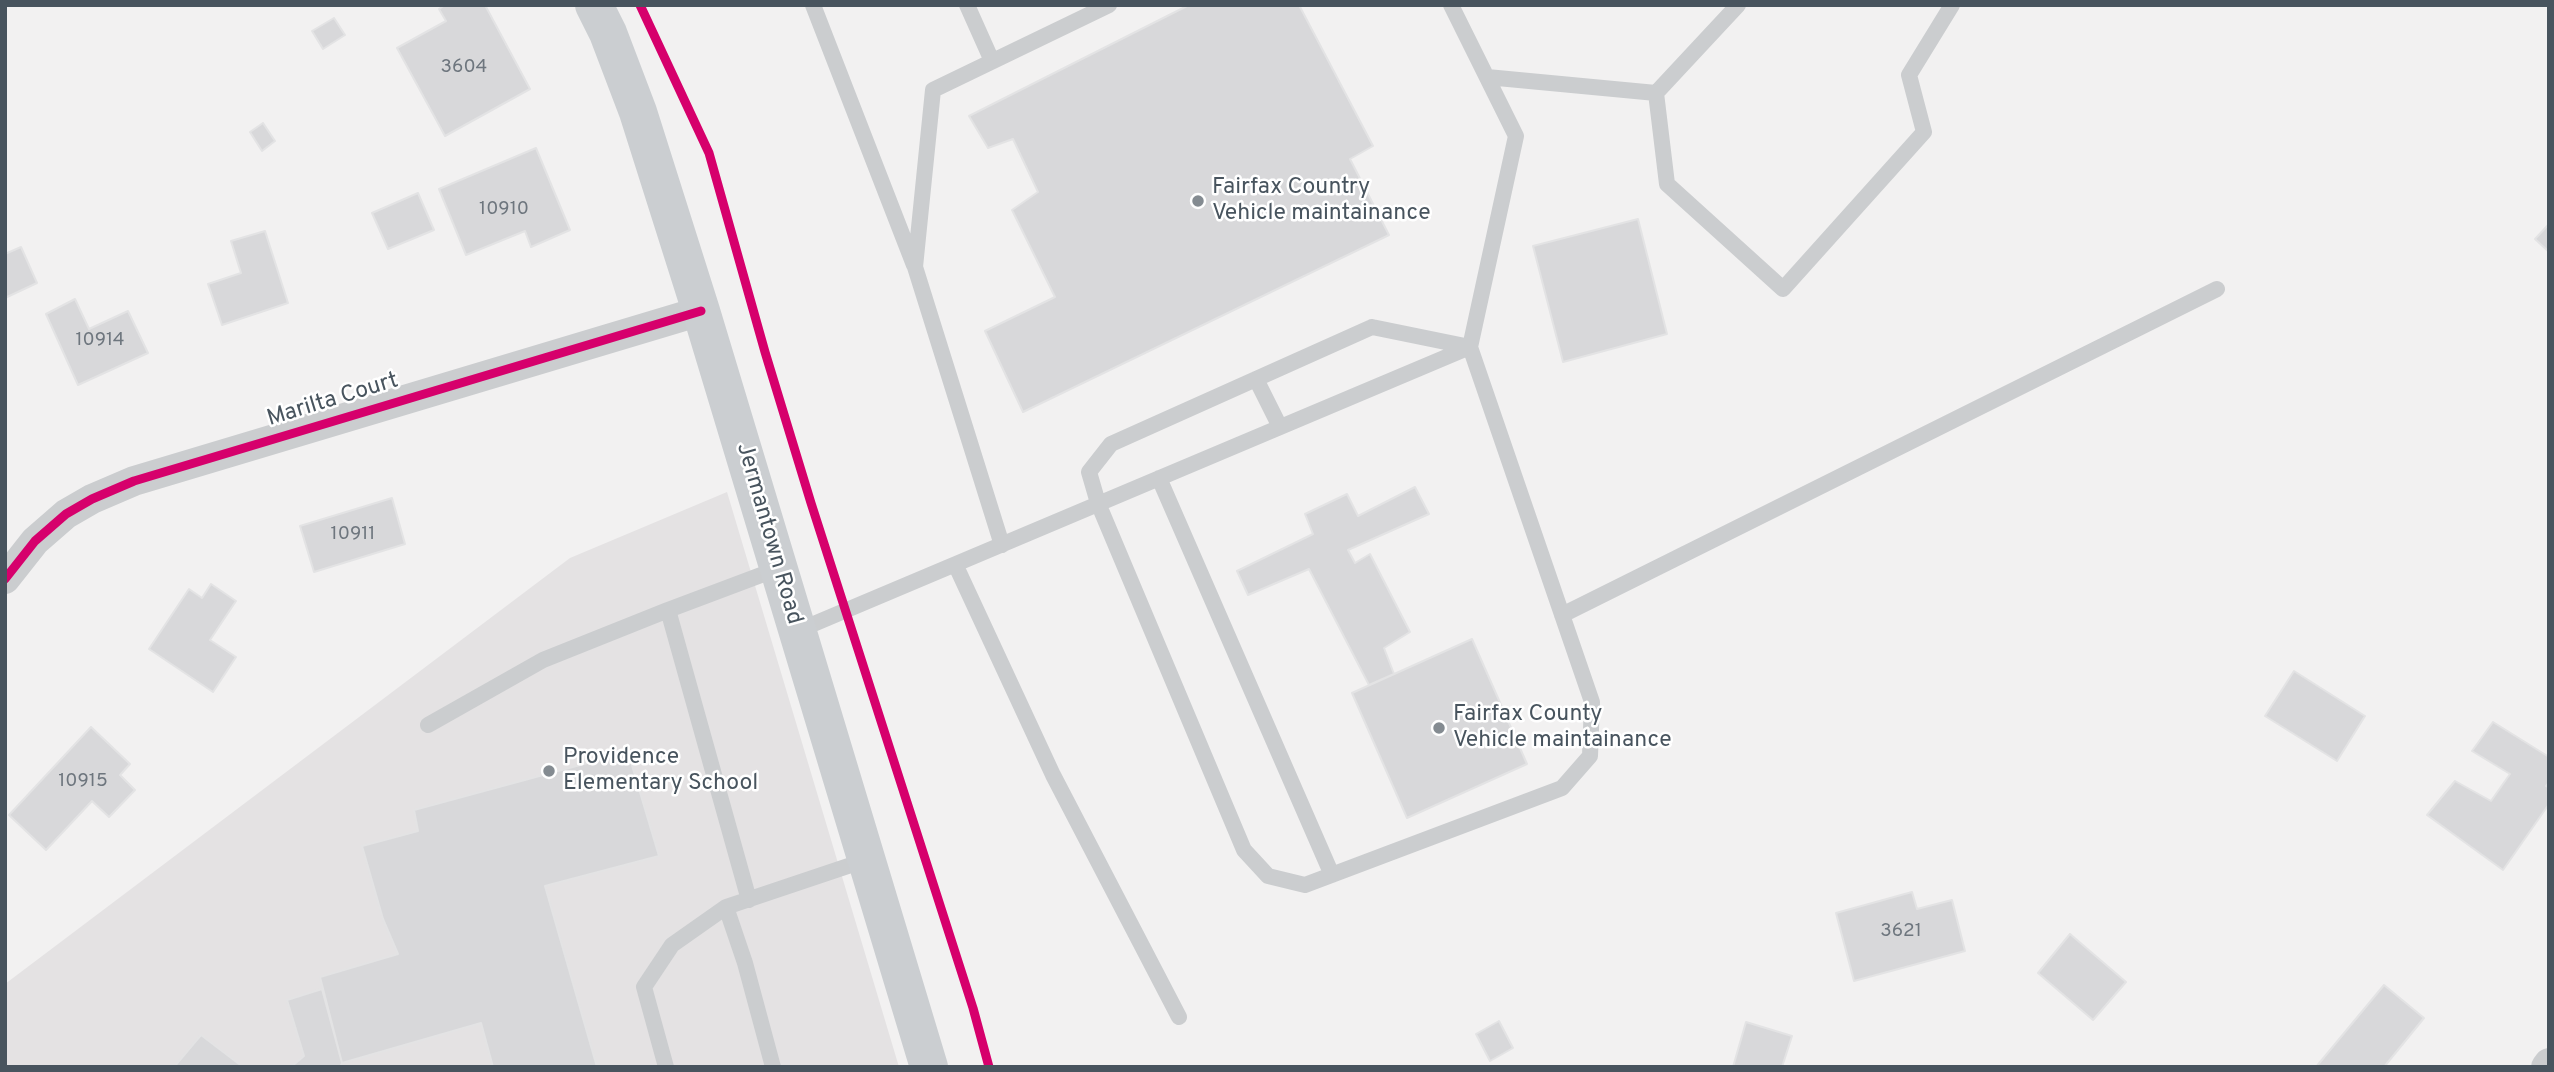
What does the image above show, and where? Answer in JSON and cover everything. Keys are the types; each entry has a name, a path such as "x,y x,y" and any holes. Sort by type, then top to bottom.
{"main road":[{"name":"Jermantown Road","path":"594,5 608,33 638,112 701,311 929,1067"}],"street":[{"name":"Marilta Court","path":"5,579 35,541 66,514 92,499 134,481 701,311"},
{"path":"2546,1067 2549,1063"}],"lane":[{"path":"813,5 915,267 1002,545"},
{"path":"967,5 992,61"},
{"path":"915,267 933,90 1109,5"},
{"path":"1451,5 1516,136 1470,347 1592,702 1590,756 1562,788 1332,875 1305,885 1268,876 1244,850 1098,503 1089,472 1111,444 1372,327 1470,347"},
{"path":"1738,5 1656,93 1667,184 1783,289 1924,132 1909,75 1952,5"},
{"path":"1487,77 1656,93"},
{"path":"1562,615 2217,289"},
{"path":"797,631 1470,347"},
{"path":"1256,379 1280,427"},
{"path":"1159,478 1332,875"},
{"path":"956,566 1053,775 1179,1017"},
{"path":"428,725 543,660 777,569"},
{"path":"668,610 749,900"},
{"path":"666,1067 644,987 672,944 726,907 866,860"},
{"path":"726,907 745,963 774,1067"}],"shaded area":[{"name":"Providence Elementary School","path":"727,492 899,1067 5,1067 5,984 570,558"}],"building":[{"path":"445,5 485,5 530,89 445,136 397,48 446,21 439,9"},
{"name":"Fairfax Country Vehicle maintainance","path":"1189,5 1299,5 1373,146 1350,159 1389,235 1023,412 985,331 1055,297 1012,210 1038,192 1013,139 988,148 969,116"},
{"path":"334,18 345,35 323,49 312,31"},
{"path":"263,123 275,141 262,151 250,132"},
{"path":"536,148 570,230 531,247 525,231 466,255 439,189"},
{"path":"418,193 434,230 388,249 372,213"},
{"path":"1638,219 1667,334 1563,362 1533,246"},
{"path":"2549,224 2549,252 2535,239"},
{"path":"265,231 288,303 222,325 208,284 241,273 231,241"},
{"path":"21,247 37,283 5,298 5,254"},
{"path":"75,299 89,329 128,311 148,353 78,385 46,314"},
{"name":"Fairfax County Vehicle maintainance","path":"1415,487 1429,514 1348,550 1355,563 1370,554 1410,632 1384,648 1394,674 1369,685 1309,569 1248,595 1237,571 1313,534 1305,514 1347,494 1358,516"},
{"path":"392,498 405,544 314,572 300,526"},
{"path":"211,584 236,601 210,640 236,657 213,692 149,649 189,589 202,598"},
{"name":"Fairfax County Vehicle maintainance","path":"1472,639 1527,764 1407,818 1352,693"},
{"path":"2294,671 2365,716 2337,761 2265,716"},
{"path":"2493,722 2549,757 2549,782 2546,786 2549,788 2549,804 2503,870 2427,815 2455,781 2491,801 2510,774 2472,751"},
{"path":"91,727 130,764 120,775 135,790 109,817 92,801 46,850 9,815"},
{"path":"628,752 659,856 545,886 597,1067 493,1067 481,1023 342,1063 320,977 398,954 383,919 362,846 418,831 414,810"},
{"path":"1912,892 1917,909 1952,900 1965,951 1854,981 1836,913"},
{"path":"2070,934 2126,982 2093,1020 2038,973"},
{"path":"2384,985 2424,1018 2384,1067 2316,1067"},
{"path":"322,989 342,1063 340,1067 291,1067 304,1056 287,1000"},
{"path":"1499,1021 1513,1048 1490,1061 1476,1034"},
{"path":"1746,1022 1792,1036 1782,1067 1733,1067"},
{"path":"201,1035 243,1067 174,1067"}],"cycle path":[{"path":"640,5 709,153 811,503 973,1008 989,1067"},
{"path":"5,579 35,541 66,514 92,499 134,481 701,311"}],"place":[{"name":"Fairfax Country Vehicle maintainance","path":"1198,201"},
{"name":"Fairfax County Vehicle maintainance","path":"1439,728"},
{"name":"Providence Elementary School","path":"549,771"}]}
